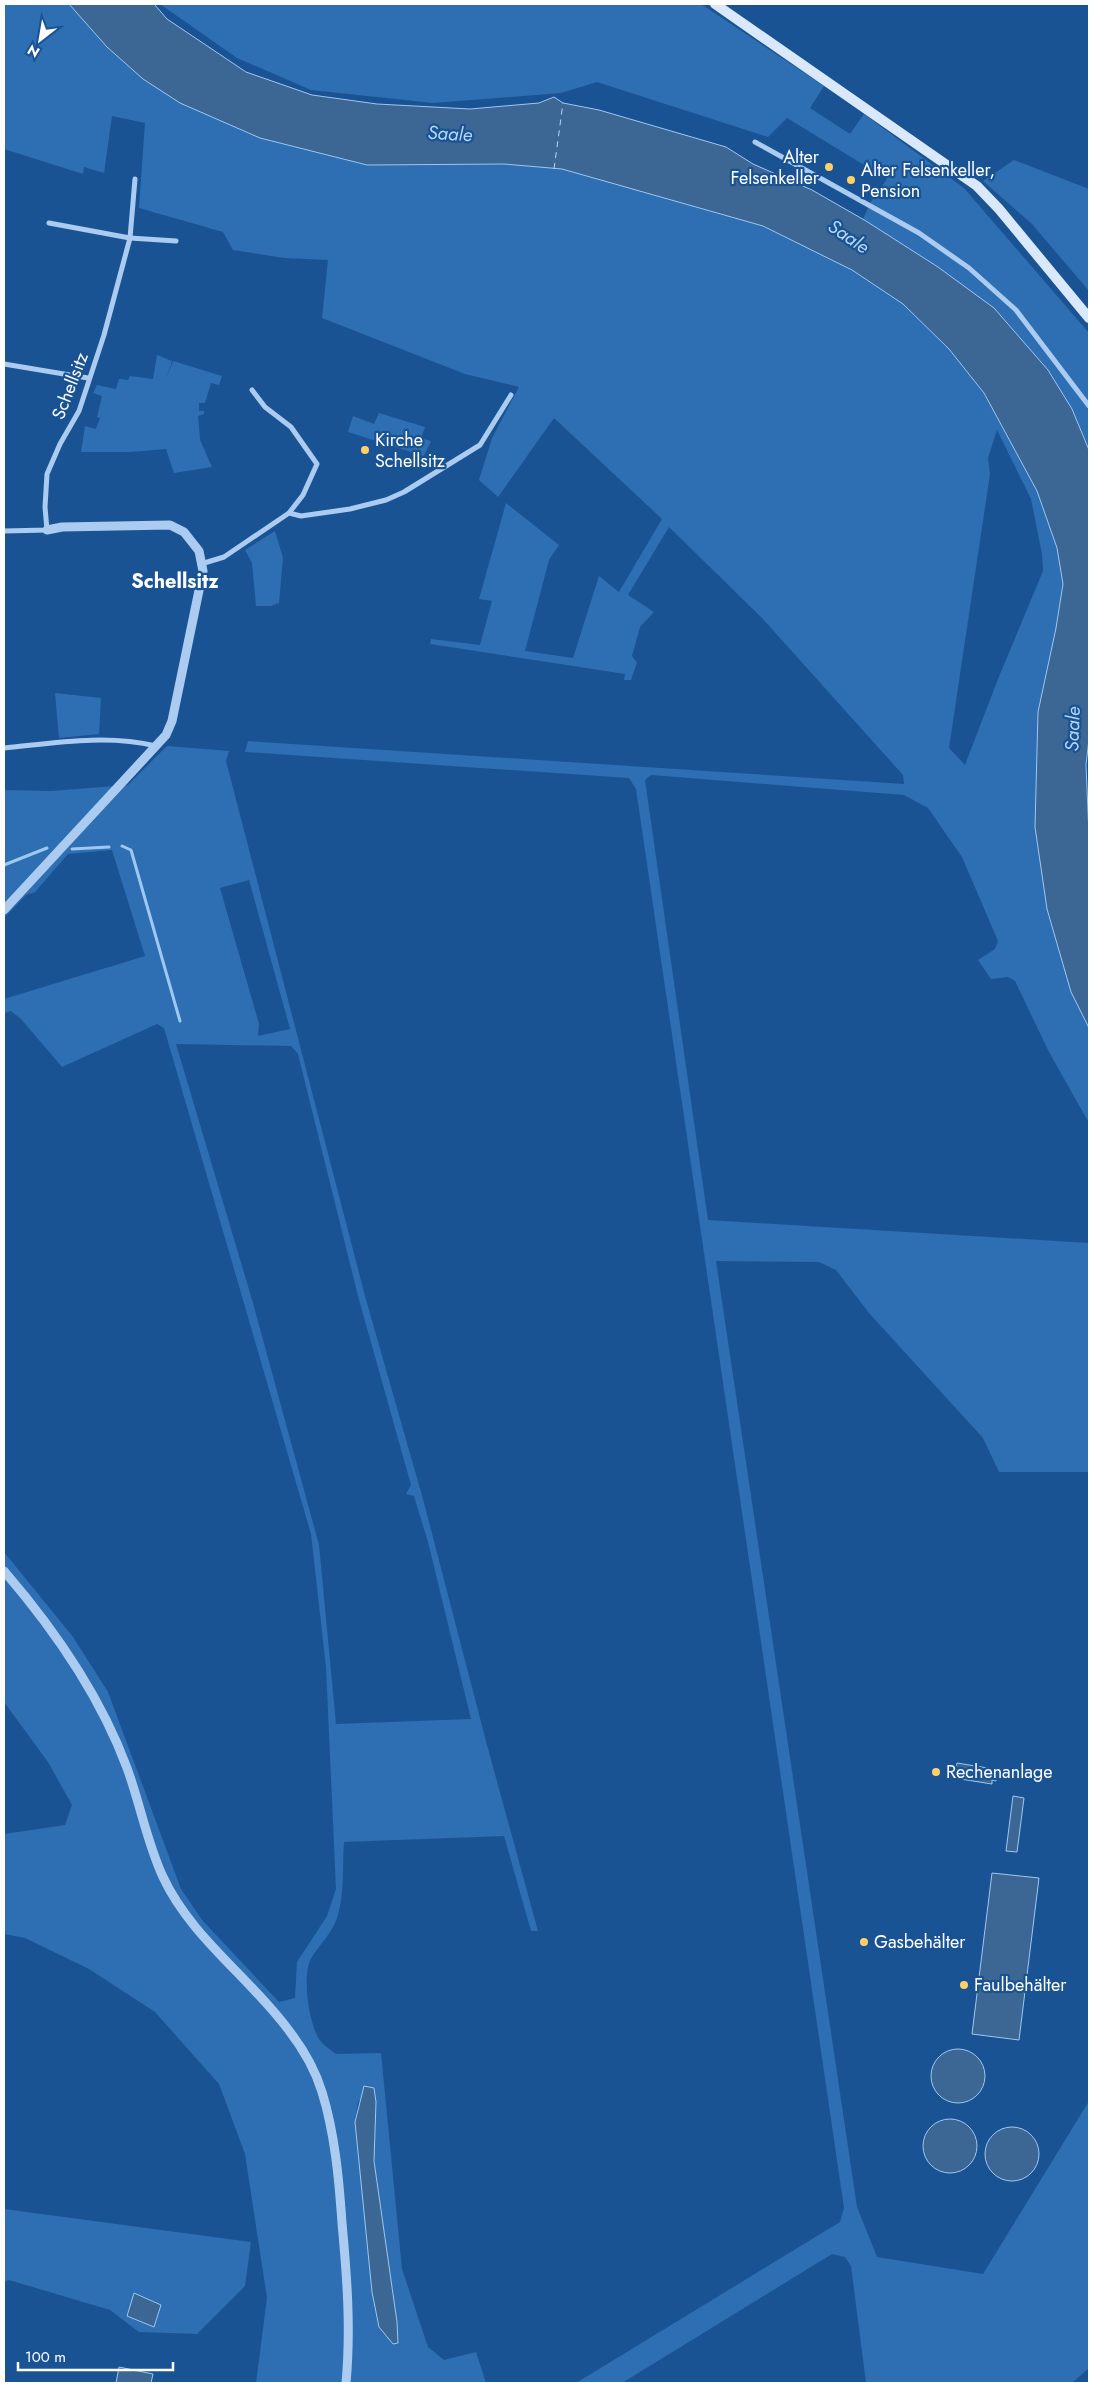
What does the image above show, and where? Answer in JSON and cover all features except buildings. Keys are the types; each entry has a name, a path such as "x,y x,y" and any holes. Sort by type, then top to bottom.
{"main road":[{"path":"715,4 969,180 993,202 1089,318"}],"street":[{"path":"755,142 919,233 969,268 1016,310 1089,406"},
{"name":"Schellsitz","path":"47,530 47,474 60,444 79,411 88,378 104,336 130,238 135,179"},
{"path":"49,223 130,238 176,241"},
{"path":"4,364 88,378"},
{"path":"201,564 224,557 289,513 303,495 317,464 291,427 265,407 252,390"},
{"path":"289,513 301,516 350,509 386,500 404,492 480,445 511,395"},
{"path":"4,531 170,525 184,532 199,551 202,577 172,721 166,735 4,910"},
{"path":"4,748 91,740 123,740 156,746"},
{"path":"4,1571 24,1594 84,1680 110,1726 127,1768 162,1875 180,1908 216,1952 286,2027 307,2057 322,2092 337,2163 348,2287 349,2346 346,2383"}],"shaded area":[{"path":"4,4 69,4 107,47 260,138 367,165 504,164 562,169 763,226 852,270 903,304 949,349 984,393 1037,491 1057,548 1063,583 1056,628 1071,992 1089,1028 1089,1123 1049,1052 1015,981 1008,977 991,979 978,960 995,949 998,941 962,857 928,808 904,795 651,775 645,780 708,1220 1089,1243 1089,1472 999,1472 983,1438 869,1313 836,1270 819,1262 716,1261 857,2207 877,2257 983,2274 1089,2101 1089,2368 1072,2383 866,2383 851,2266 845,2257 832,2254 622,2383 576,2383 840,2222 844,2208 636,789 629,778 245,752 248,741 904,784 903,775 762,618 669,527 628,595 654,612 640,627 632,656 637,663 631,680 624,680 625,674 430,644 431,639 480,645 492,601 479,599 506,503 559,545 549,560 525,651 573,658 599,576 619,592 662,519 554,418 498,497 479,480 492,438 519,387 465,374 322,318 328,260 284,258 233,250 223,232 139,208 145,123 112,116 104,173 84,167 83,174 4,149","holes":["997,430 1031,499 1042,554 1043,571 965,765 949,748 990,474 988,458"]},
{"path":"160,4 701,4 824,86 810,108 850,134 864,114 964,188 1089,333 1089,450 1072,409 938,267 863,219 870,203 887,179 787,118 768,137 597,82 561,93 433,103 311,90 237,58"},
{"path":"1014,160 1089,189 1089,291 1032,224 983,181"},
{"path":"157,355 172,361 166,379 173,361 222,376 219,385 211,383 205,403 199,403 199,411 204,411 204,414 198,416 200,440 212,467 174,473 166,449 131,452 81,452 85,426 96,429 100,418 97,417 102,396 93,393 97,385 116,389 119,379 128,380 130,376 153,379"},
{"path":"379,413 425,427 421,438 431,441 424,456 348,432 353,416 374,424"},
{"path":"275,531 283,558 279,603 271,606 256,606 252,563 245,550"},
{"path":"55,693 101,698 99,734 59,738"},
{"path":"167,746 229,751 226,761 365,1296 423,1499 538,1931 531,1931 504,1836 344,1842 340,1909 329,1934 312,1957 307,1974 309,2011 319,2039 336,2054 381,2053 402,2269 428,2347 444,2360 476,2352 486,2383 256,2383 267,2298 245,2154 219,2084 155,2012 89,1969 25,1938 4,1934 4,1834 65,1825 72,1805 48,1762 4,1702 4,1552 73,1637 108,1692 181,1889 202,1920 279,2002 295,1998 297,1962 327,1916 336,1889 326,1667 311,1534 164,1028 157,1024 62,1067 21,1019 11,1011 4,1013 4,999 145,956 112,850 68,854 35,892 26,895 4,918 4,790 51,791 128,785","holes":["249,880 290,1029 258,1036 259,1024 220,888","176,1044 291,1046 298,1054 358,1296 411,1485 406,1494 414,1496 428,1542 471,1719 336,1724 319,1545 253,1303","373,2088 376,2102 374,2161 397,2322 398,2343 372,2292 355,2122 358,2102"]},
{"path":"4,2209 251,2242 245,2286 197,2334 139,2332 110,2310 9,2280 4,2282"}],"water":[{"name":"Saale","path":"69,4 154,4 167,19 246,72 312,95 377,104 470,109 539,103 554,97 563,103 599,110 726,147 753,164 812,190 866,221 938,267 994,308 1048,370 1072,409 1089,450 1089,739 1086,765 1089,835 1089,1028 1071,992 1047,909 1035,827 1038,712 1056,628 1063,584 1057,548 1037,491 984,393 949,349 903,304 852,270 763,226 562,169 504,164 367,165 260,138 180,103 143,79 107,47"},
{"path":"957,1763 994,1769 994,1773 997,1773 996,1781 992,1780 992,1784 954,1778"},
{"path":"1013,1796 1024,1798 1017,1852 1006,1851"},
{"path":"992,1873 1039,1878 1019,2040 972,2034"},
{"path":"958,2049 968,2051 977,2057 983,2066 985,2076 983,2086 977,2095 968,2101 958,2103 948,2101 939,2095 933,2086 931,2076 933,2066 939,2057 948,2051"},
{"path":"364,2086 374,2088 376,2102 374,2161 397,2322 398,2343 393,2344 379,2327 372,2292 355,2122"},
{"path":"950,2119 960,2121 969,2127 975,2136 977,2146 975,2156 969,2165 960,2171 950,2173 940,2171 931,2165 925,2156 923,2146 925,2136 931,2127 940,2121"},
{"path":"1012,2127 1022,2129 1031,2135 1037,2144 1039,2154 1037,2164 1031,2173 1022,2179 1012,2181 1002,2179 993,2173 987,2164 985,2154 987,2144 993,2135 1002,2129"},
{"path":"134,2293 161,2305 154,2327 127,2316"},
{"path":"119,2367 153,2374 151,2383 116,2383"}],"waterway":[{"path":"122,846 131,850 180,1021"},
{"path":"72,849 109,847"},
{"path":"4,865 47,848"}],"ferry route":[{"path":"554,169 563,103"}],"place":[{"name":"Alter Felsenkeller","path":"829,167"},
{"name":"Alter Felsenkeller, Pension","path":"851,180"},
{"name":"Kirche Schellsitz","path":"365,450"},
{"name":"Rechenanlage","path":"936,1772"},
{"name":"Gasbehälter","path":"864,1942"},
{"name":"Faulbehälter","path":"964,1985"}],"district":[{"name":"Schellsitz","path":"175,581"}]}
